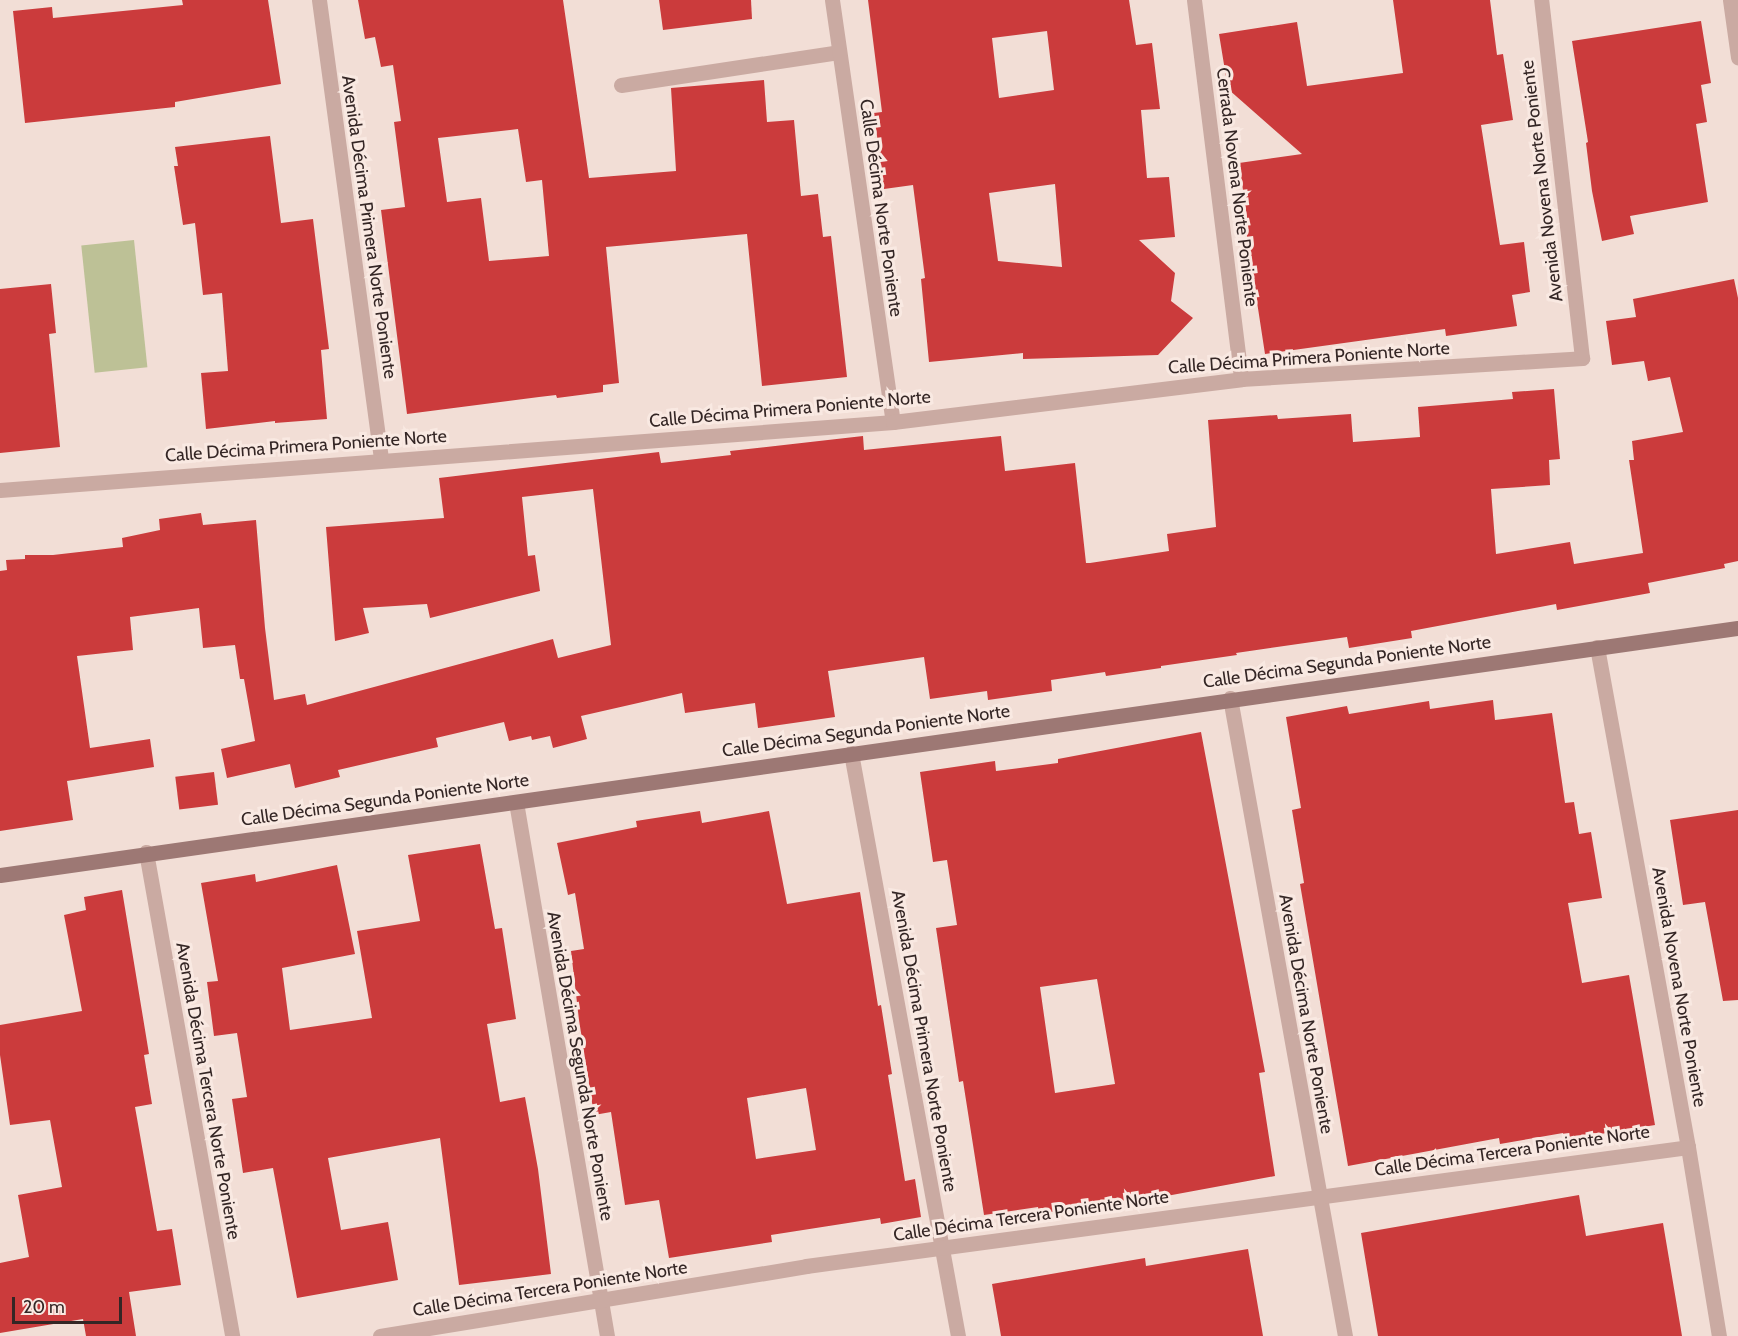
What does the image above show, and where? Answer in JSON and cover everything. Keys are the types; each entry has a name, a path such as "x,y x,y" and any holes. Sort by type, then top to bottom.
{"street":[{"name":"Avenida Décima Primera Norte Poniente","path":"319,0 381,460"},
{"name":"Calle Décima Norte Poniente","path":"832,0 893,422"},
{"name":"Cerrada Novena Norte Poniente","path":"1194,0 1241,379"},
{"name":"Avenida Novena Norte Poniente","path":"1541,0 1582,358"},
{"path":"1730,0 1738,57"},
{"path":"621,85 839,52"},
{"name":"Calle Décima Primera Poniente Norte","path":"0,490 893,422 1241,379 1582,358"},
{"name":"Calle Décima Segunda Poniente Norte","path":"0,875 146,852 516,802 1230,698 1738,628"},
{"name":"Avenida Novena Norte Poniente","path":"1597,646 1688,1147 1719,1336"},
{"name":"Avenida Décima Norte Poniente","path":"1230,698 1318,1197 1345,1336"},
{"name":"Avenida Décima Primera Norte Poniente","path":"851,753 958,1336"},
{"name":"Avenida Décima Segunda Norte Poniente","path":"516,802 607,1336"},
{"name":"Avenida Décima Tercera Norte Poniente","path":"146,852 232,1336"},
{"name":"Calle Décima Tercera Poniente Norte","path":"380,1336 601,1302 806,1266 1688,1147"}],"green space":[{"path":"134,240 147,367 95,373 81,246"}],"building":[{"path":"182,0 268,0 281,84 175,102 175,107 25,123 13,11 52,7 53,18 183,5"},
{"path":"358,0 563,0 589,178 676,171 671,88 764,80 767,122 794,120 801,196 818,194 823,237 831,236 847,377 762,386 747,234 606,247 619,383 603,385 603,392 557,398 556,395 407,414 381,210 405,207 394,122 401,121 393,65 381,67 375,37 365,39","holes":["518,129 526,182 542,180 549,256 489,261 481,198 447,202 438,138"]},
{"path":"659,0 751,0 752,19 663,30"},
{"path":"868,0 1129,0 1136,45 1152,43 1160,109 1141,110 1147,178 1169,177 1175,237 1139,240 1175,273 1171,301 1193,318 1158,355 1023,359 1023,353 929,362 921,279 925,278 913,185 884,189 874,113 882,112","holes":["1047,31 1054,90 999,98 992,38","1055,184 1062,267 998,261 989,193"]},
{"path":"1393,0 1490,0 1497,55 1503,54 1513,120 1481,125 1500,245 1524,242 1530,292 1512,295 1517,326 1446,336 1445,329 1265,354 1244,217 1247,217 1239,163 1302,154 1228,89 1219,34 1297,22 1307,86 1403,73"},
{"path":"1701,21 1711,83 1701,85 1707,122 1696,124 1708,202 1630,216 1634,234 1602,241 1592,191 1586,143 1588,142 1572,41"},
{"path":"270,136 281,223 313,219 329,349 321,350 327,419 275,423 275,421 206,429 201,373 228,371 222,293 203,295 195,223 183,225 174,166 178,166 175,147"},
{"path":"1734,279 1738,298 1738,561 1724,564 1725,568 1648,583 1650,593 1557,610 1556,604 1411,631 1412,638 1349,648 1347,637 1236,653 1237,655 1106,676 1105,672 1051,680 1052,691 988,700 987,691 930,699 924,657 828,671 835,717 758,728 755,703 685,713 682,693 581,716 587,739 553,748 550,736 532,740 531,736 509,741 504,722 436,738 438,747 338,770 340,777 295,788 290,764 227,778 221,749 255,741 244,679 240,679 235,645 203,648 199,608 130,617 133,650 77,656 90,748 150,739 154,767 67,781 73,820 0,831 0,571 7,570 6,560 25,559 25,555 53,555 123,547 122,538 160,530 159,519 201,513 203,525 256,520 274,700 305,694 307,705 553,639 558,658 611,645 593,489 522,497 528,556 535,555 540,591 430,618 427,604 363,608 369,633 335,641 326,527 444,518 439,478 659,452 661,463 731,455 730,451 863,436 864,450 1001,436 1005,471 1075,463 1086,563 1090,563 1169,551 1167,534 1216,527 1208,420 1277,415 1278,419 1351,414 1353,442 1420,437 1418,407 1513,399 1512,392 1554,389 1560,459 1549,460 1550,485 1491,489 1496,554 1570,542 1574,564 1643,553 1629,460 1634,460 1632,441 1683,432 1670,377 1648,381 1644,361 1612,365 1606,321 1636,317 1633,299"},
{"path":"51,284 56,333 49,334 60,447 0,453 0,289"},
{"path":"1493,700 1495,720 1552,713 1565,803 1574,802 1579,834 1591,832 1602,898 1568,903 1582,983 1629,975 1655,1125 1564,1140 1563,1133 1500,1144 1499,1138 1348,1166 1300,884 1304,883 1292,810 1301,808 1286,717 1347,706 1349,714 1429,701 1430,709"},
{"path":"1201,732 1265,1072 1259,1073 1275,1176 1134,1202 1133,1199 1039,1214 1038,1207 984,1215 963,1081 959,1082 936,928 957,925 947,860 933,862 920,772 995,761 996,771 1058,763 1058,759","holes":["1097,979 1115,1084 1055,1093 1040,987"]},
{"path":"214,772 218,805 179,810 175,777"},
{"path":"1738,810 1738,1000 1723,1001 1705,902 1683,905 1670,820"},
{"path":"700,811 702,823 769,811 787,904 860,892 878,1006 881,1005 892,1074 888,1075 905,1181 915,1179 921,1217 881,1224 880,1218 771,1235 772,1242 669,1258 659,1200 625,1205 611,1112 594,1115 571,951 584,949 575,893 568,895 557,843 637,827 636,821","holes":["806,1088 816,1150 756,1159 747,1098"]},
{"path":"480,844 495,929 502,928 516,1019 487,1024 500,1102 525,1097 538,1169 551,1274 459,1285 440,1138 328,1158 341,1230 388,1222 398,1280 297,1298 273,1168 243,1173 232,1099 247,1097 237,1033 214,1036 207,982 218,981 201,883 255,874 256,882 337,865 355,954 282,968 290,1030 372,1018 357,931 420,921 408,855"},
{"path":"122,890 149,1054 144,1055 152,1104 135,1107 157,1231 172,1229 181,1285 129,1292 136,1336 86,1336 83,1319 0,1333 0,1263 29,1257 18,1195 62,1187 50,1120 10,1125 0,1055 0,1025 82,1011 64,915 86,910 84,897"},
{"path":"1579,1195 1586,1236 1663,1223 1682,1336 1378,1336 1361,1233"},
{"path":"1248,1249 1263,1336 1001,1336 992,1284 1145,1258 1146,1266"}]}
